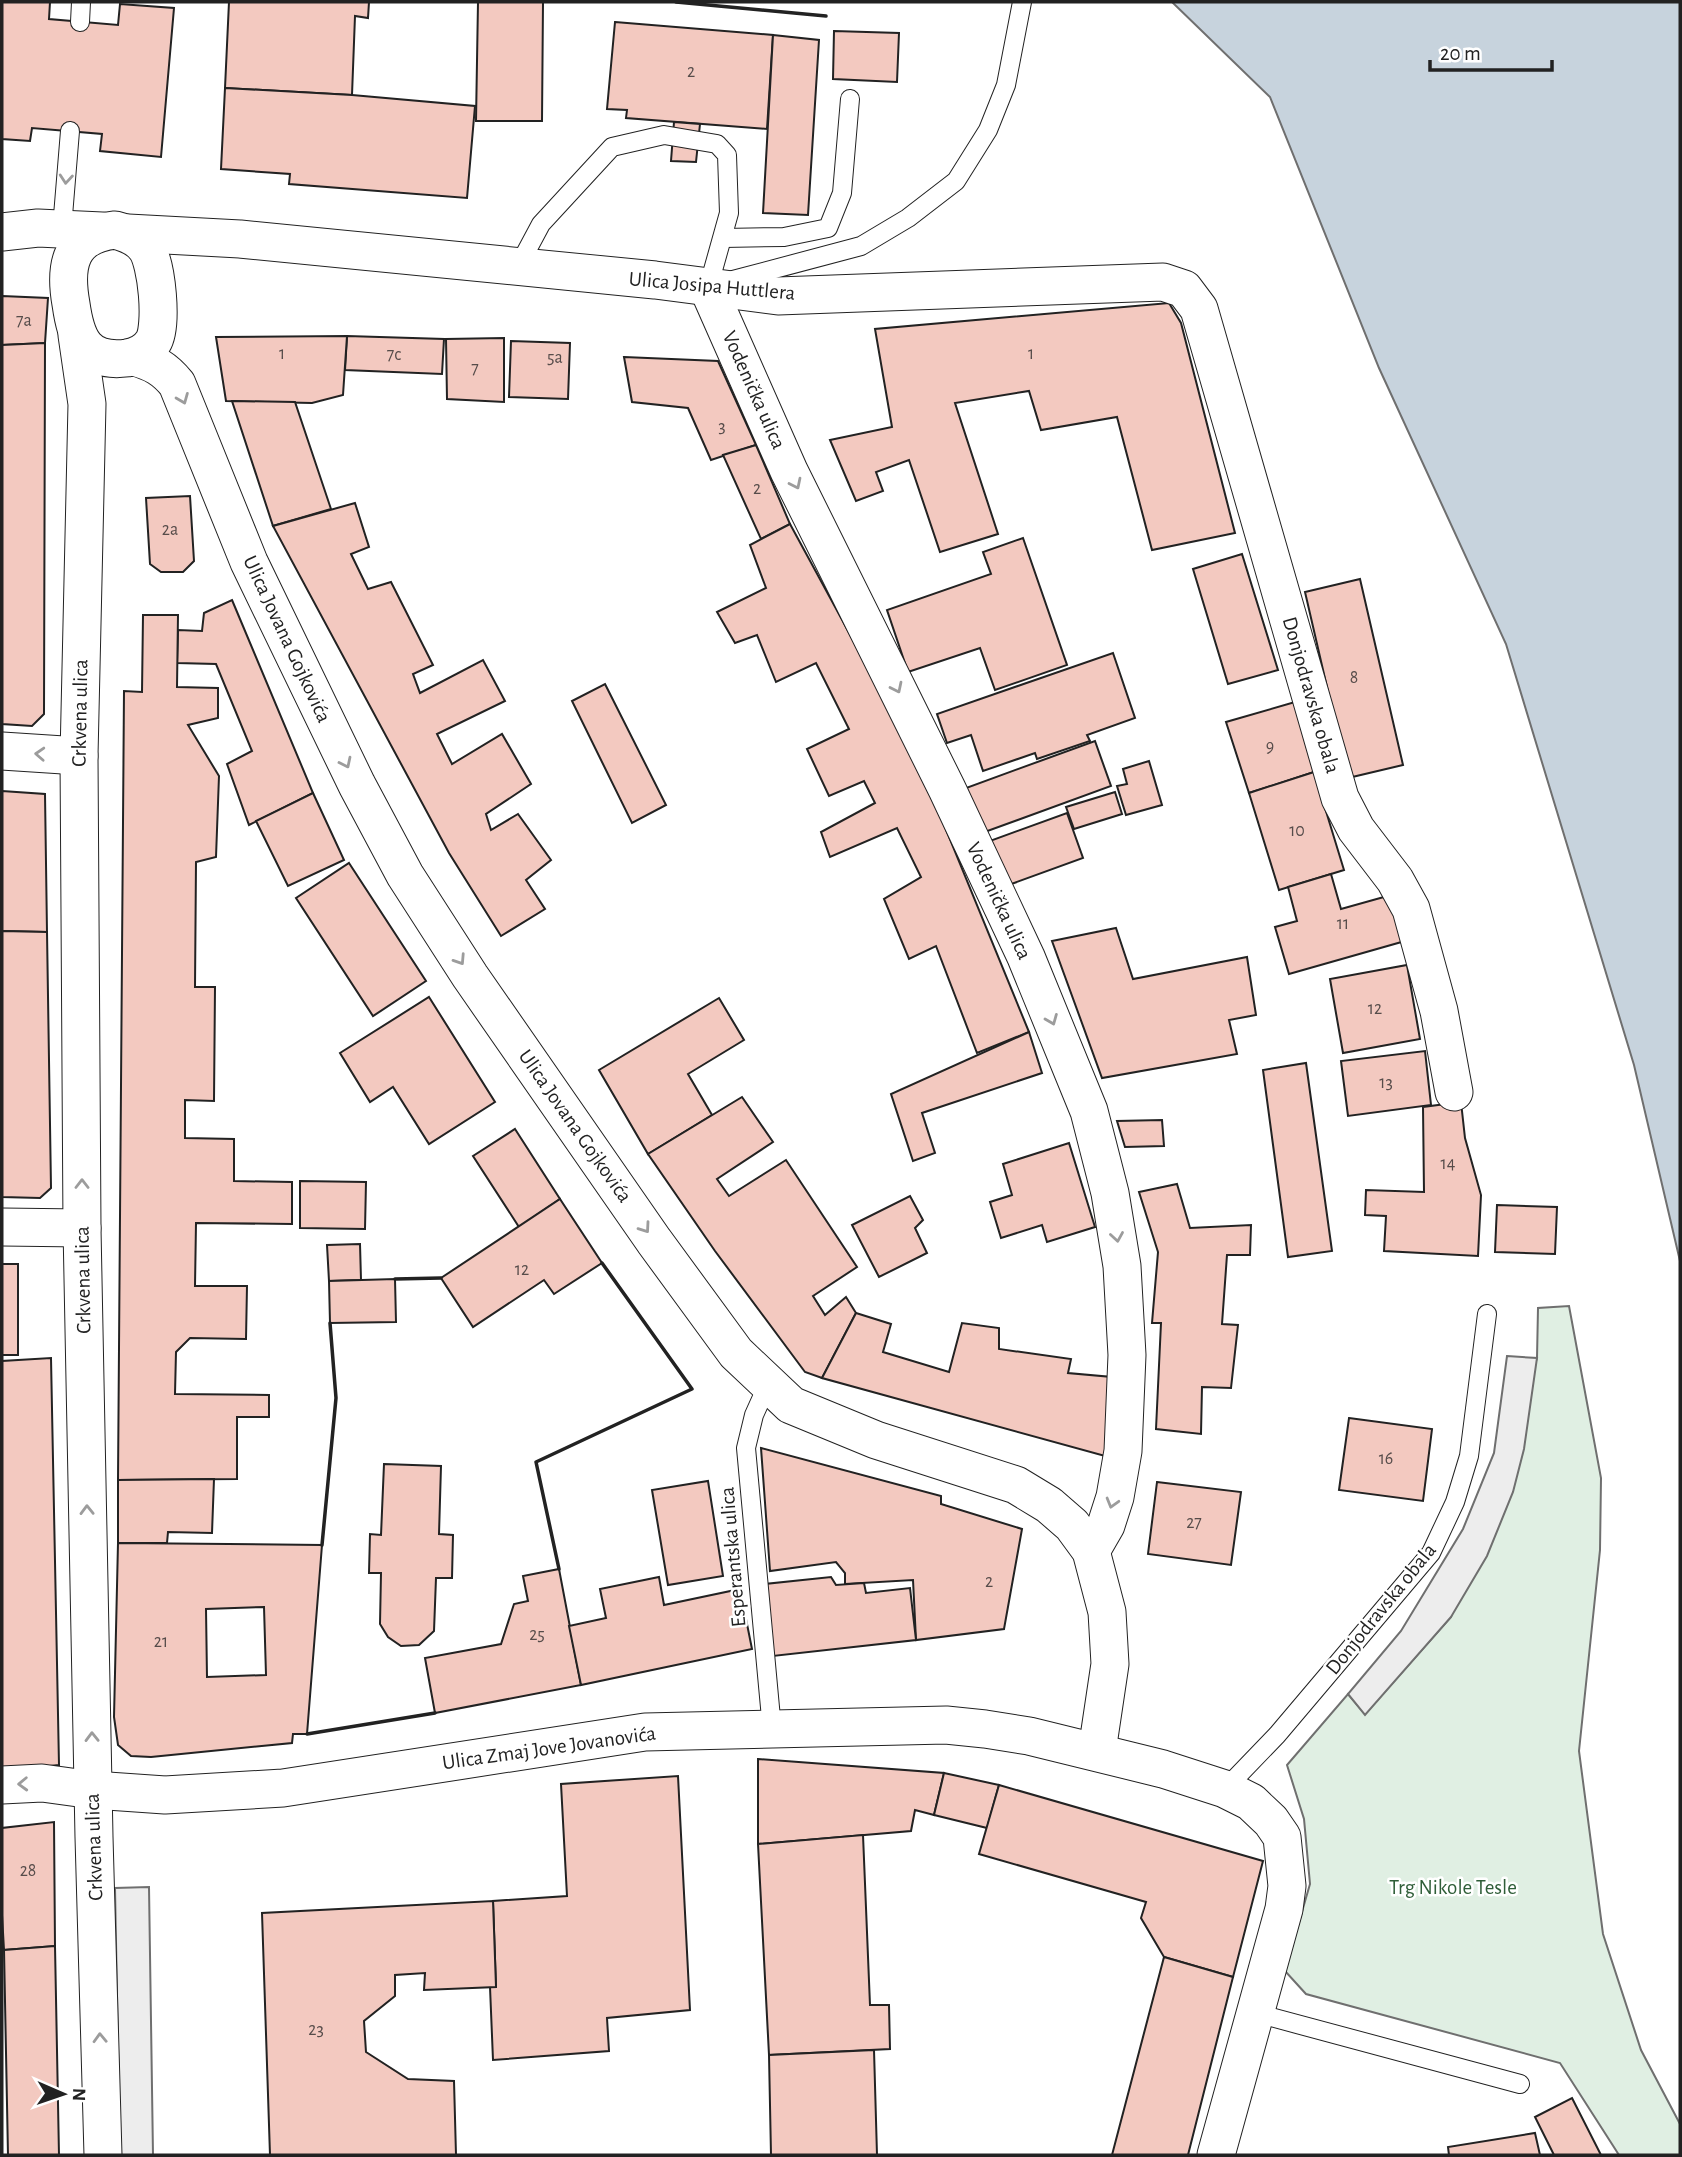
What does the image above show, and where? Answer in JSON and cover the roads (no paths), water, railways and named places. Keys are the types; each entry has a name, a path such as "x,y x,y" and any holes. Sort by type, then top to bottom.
{"street":[{"name":"Ulica Josipa Huttlera","path":"2,234 38,228 62,228 240,239 778,296 1152,282 1163,282 1184,289"},
{"path":"115,232 148,250 153,261 159,326 155,340 146,351 126,358 103,357 91,351 77,335 67,286 72,256 79,245 89,236 115,232"},
{"name":"Ulica Josipa Huttlera","path":"2,234 37,250 60,272 67,286"},
{"name":"Ulica Josipa Huttlera","path":"156,296 169,271 188,257 240,239"},
{"name":"Vodenička ulica","path":"708,288 789,471 947,789 1026,957 1089,1111 1110,1193 1122,1266 1127,1355 1123,1451 1117,1485 1106,1525 1091,1551"},
{"name":"Donjodravska obala","path":"1184,289 1199,309 1340,798 1356,829 1395,880 1411,909 1439,1011 1454,1092"},
{"name":"Crkvena ulica","path":"77,335 88,404 79,756 82,1228 103,2155"},
{"name":"Crkvena ulica","path":"88,404 96,382 106,367 126,358"},
{"name":"Ulica Jovana Gojkovića","path":"126,358 150,362 166,371 177,384 249,562 357,785 405,875 470,976 654,1241 736,1353 790,1405 864,1435 1016,1485 1072,1525 1091,1551 1107,1612 1110,1664 1097,1751"},
{"path":"2,751 79,756"},
{"path":"2,1227 82,1228"},
{"name":"Ulica Zmaj Jove Jovanovića","path":"2,1785 42,1783 165,1795 283,1788 645,1732 946,1725 1029,1736 1097,1751"},
{"path":"1097,1751 1225,1789 1251,1802 1271,1821 1282,1837 1287,1886 1284,1909 1216,2155"}],"lane":[{"path":"80,22 81,2"},
{"path":"708,288 861,246 908,218 956,181 988,130 1006,85 1022,2"},
{"path":"723,238 784,237 828,228 842,193 850,99"},
{"path":"62,228 70,131"},
{"path":"518,267 541,224 612,147 664,135 717,144 727,155 729,213 708,288"},
{"name":"Donjodravska obala","path":"1225,1789 1285,1726 1431,1553 1455,1502 1469,1456 1487,1314"},
{"name":"Esperantska ulica","path":"768,1384 754,1415 746,1448 772,1729"},
{"path":"1256,2012 1520,2084"}],"park label":[{"name":"Trg Nikole Tesle","path":"1453,1887"}]}
